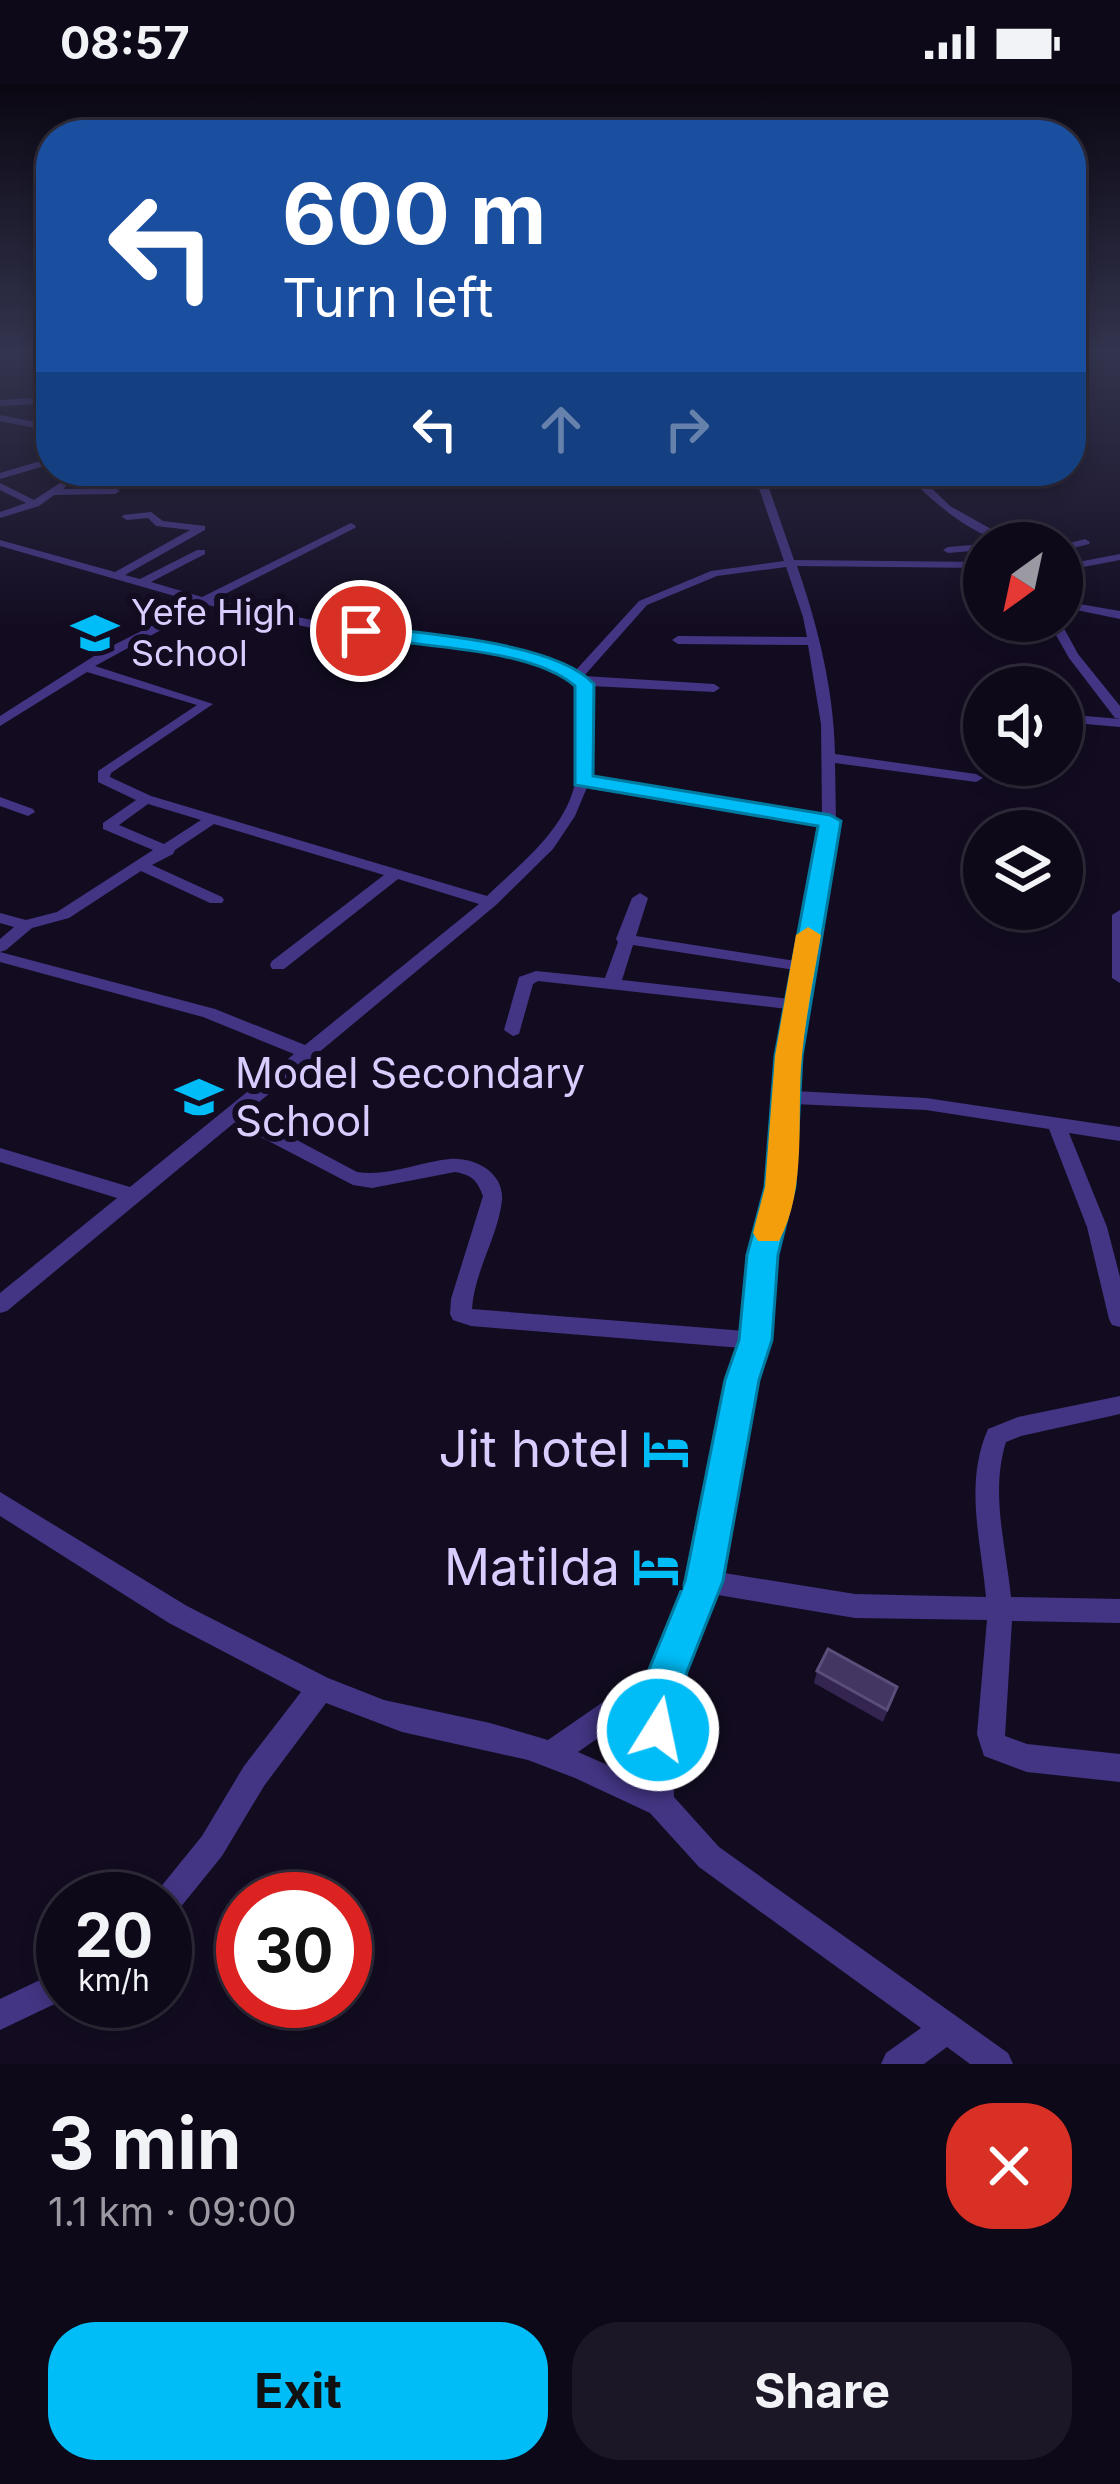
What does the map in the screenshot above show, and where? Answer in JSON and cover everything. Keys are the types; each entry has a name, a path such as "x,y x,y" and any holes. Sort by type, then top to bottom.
{"street":[{"path":"0,476 36,465"},
{"path":"0,486 34,504"},
{"path":"660,1803 658,1730 668,1672 704,1581 742,1380 755,1340 763,1255 780,1187 797,1005 830,821 831,758 813,641 763,486"},
{"path":"924,486 951,512 970,522"},
{"path":"0,515 34,504 59,488 115,491"},
{"path":"119,574 201,528 160,524 152,515 127,518"},
{"path":"202,601 351,526"},
{"path":"0,543 202,601 307,623 475,645 568,670 580,680 714,688"},
{"path":"948,550 963,549"},
{"path":"0,554 23,550"},
{"path":"145,581 201,552"},
{"path":"1083,564 1120,557"},
{"path":"0,1305 490,902 548,846 568,817 583,780 580,680 652,597 728,569 790,563 963,565"},
{"path":"0,722 179,616 186,607 184,595"},
{"path":"1083,608 1120,614"},
{"path":"678,640 813,641"},
{"path":"1066,642 1120,719"},
{"path":"87,668 207,704 105,771 103,779 146,799 490,902"},
{"path":"1083,718 1120,719"},
{"path":"831,758 963,776"},
{"path":"583,780 830,821"},
{"path":"146,799 108,826 168,851"},
{"path":"0,801 28,812"},
{"path":"0,947 26,925 63,915 144,867 214,818"},
{"path":"144,867 216,900"},
{"path":"278,965 396,873"},
{"path":"612,984 640,898"},
{"path":"1120,915 1120,978"},
{"path":"0,918 26,925"},
{"path":"624,939 805,967"},
{"path":"0,957 209,1013 304,1051"},
{"path":"513,1030 530,978 797,1005"},
{"path":"787,1096 926,1104 1120,1134"},
{"path":"235,1115 352,1178 372,1181 455,1165 485,1177 493,1196 461,1314 755,1340"},
{"path":"1056,1124 1097,1227 1120,1319"},
{"path":"0,1156 136,1196"},
{"path":"1120,1405 1018,1426 996,1436 986,1480 1000,1609 994,1746 1027,1759 1120,1768"},
{"path":"0,1503 203,1627 321,1688 426,1727 502,1739 552,1754 660,1803 710,1857 997,2064"},
{"path":"704,1581 856,1606 1120,1611"},
{"path":"552,1754 668,1672"},
{"path":"191,1872 254,1776 321,1688"},
{"path":"0,2015 36,1997"},
{"path":"897,2064 945,2030"}],"building":[{"path":"828,1649 897,1687 887,1710 817,1671"}],"slow traffic":[{"path":"769,1233 780,1187 788,1056 808,935"}],"place":[{"name":"Yefe High School","path":"95,633"},
{"name":"Model Secondary School","path":"199,1097"},
{"name":"Jit hotel","path":"666,1449"},
{"name":"Matilda","path":"656,1567"}],"route":[{"path":"361,631 475,645 568,670 584,682 583,780 830,821 788,1056 780,1187 763,1255 755,1340 742,1380 704,1581 668,1672 658,1730"}]}
